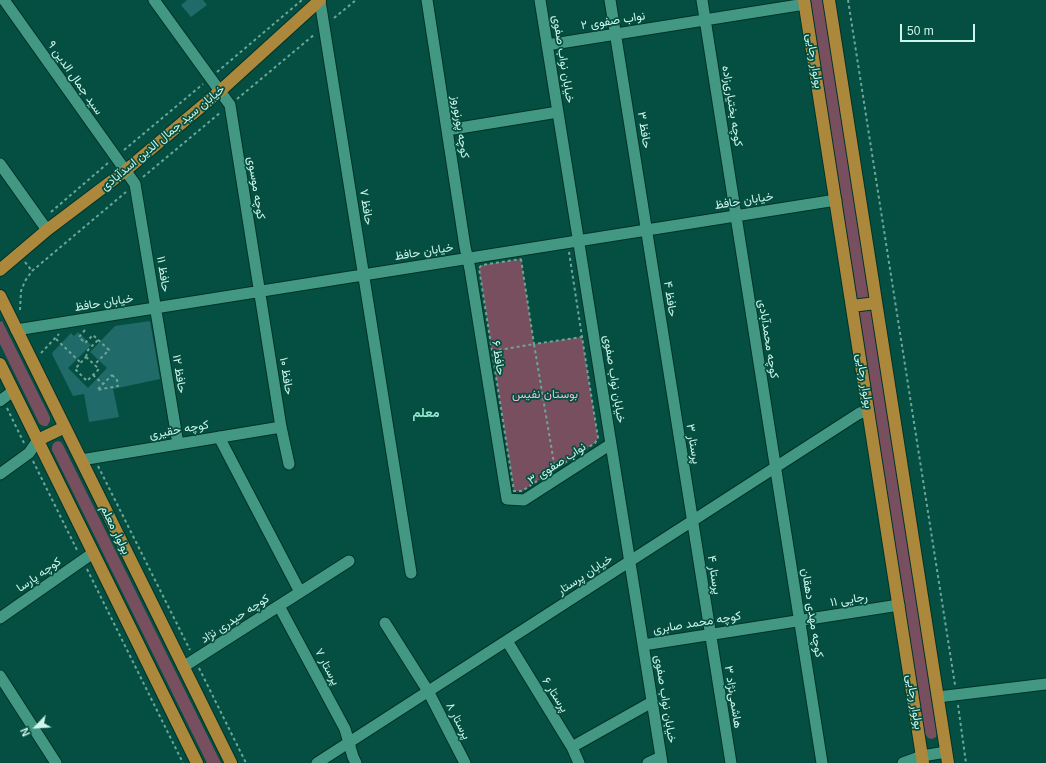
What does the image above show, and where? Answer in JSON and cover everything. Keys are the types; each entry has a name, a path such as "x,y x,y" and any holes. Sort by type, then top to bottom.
{"main road":[{"name":"خیابان سید جمال الدین اسدآبادی","path":"0,270 43,226 125,171 220,91 320,0"},
{"name":"بولوار رجایی","path":"829,0 947,758"},
{"name":"بولوار رجایی","path":"805,2 899,605 915,760"},
{"name":"بولوار معلم","path":"0,296 231,763"},
{"path":"852,306 876,303"},
{"path":"0,364 197,763"},
{"path":"38,440 65,427"}],"street":[{"name":"سید جمال الدین ۹","path":"4,0 115,158 135,184"},
{"name":"کوچه موسوی","path":"154,0 230,105 259,291"},
{"name":"حافظ ۷","path":"320,0 411,573"},
{"name":"کوچه پورنوروز","path":"427,0 465,247 469,258"},
{"name":"خیابان نواب صفوی","path":"540,0 661,760"},
{"name":"حافظ ۳","path":"610,0 646,230"},
{"name":"کوچه بختیاری‌زاده","path":"702,0 736,216"},
{"name":"نواب صفوی ۲","path":"547,45 705,20 805,2"},
{"path":"447,130 558,112"},
{"path":"0,164 43,226"},
{"name":"حافظ ۱۱","path":"135,184 155,308"},
{"name":"خیابان حافظ","path":"16,330 836,200"},
{"name":"کوچه محمدآبادی","path":"736,216 776,467"},
{"name":"حافظ ۴","path":"646,230 669,372"},
{"name":"حافظ ۶","path":"469,258 488,351 507,499 516,500"},
{"name":"حافظ ۱۰","path":"259,291 281,427 289,464"},
{"name":"حافظ ۱۲","path":"155,308 178,444"},
{"name":"پرستار ۳","path":"669,372 692,521"},
{"path":"1,400 13,391"},
{"name":"خیابان پرستار","path":"317,763 868,409"},
{"name":"کوچه حقیری","path":"81,460 281,427"},
{"path":"219,437 300,592"},
{"path":"0,474 29,453 38,440"},
{"name":"نواب صفوی ۳","path":"516,500 524,500 555,475 611,444"},
{"name":"کوچه مهدی دهقان","path":"776,467 822,763"},
{"name":"پرستار ۴","path":"692,521 710,634"},
{"name":"کوچه پارسا","path":"0,618 93,553"},
{"name":"کوچه حیدری نژاد","path":"183,667 349,562"},
{"name":"رجایی ۱۱","path":"755,628 899,605"},
{"name":"پرستار ۷","path":"279,606 345,729 356,763"},
{"name":"پرستار ۸","path":"385,623 428,691 464,763"},
{"name":"کوچه محمد صابری","path":"643,645 755,628"},
{"name":"هاشمی‌نژاد ۳","path":"710,634 730,763"},
{"name":"پرستار ۶","path":"506,641 572,747 579,763"},
{"path":"0,676 56,763"},
{"path":"938,697 1046,684"},
{"path":"572,747 652,702"},
{"path":"915,760 947,758"},
{"path":"648,763 661,760"}],"path":[{"path":"43,226 115,158 302,0"},
{"path":"20,311 21,291 25,281 32,271 356,0"},
{"path":"848,0 966,763"},
{"path":"555,475 521,259 482,266 479,268 488,351 514,491 522,491 555,475 595,443 598,438 568,251"},
{"path":"79,330 86,329 79,337 85,343 93,335 109,350 94,365"},
{"path":"38,347 41,353 60,334"},
{"path":"488,351 582,337"},
{"path":"55,338 81,363"},
{"path":"86,357 99,369 87,381 75,369 86,357 88,350 99,340"},
{"path":"93,375 103,384"},
{"path":"112,375 117,380 118,386 97,390 103,384 112,375"},
{"path":"1,400 29,453 183,763"},
{"path":"94,458 246,763"}],"green space":[{"path":"810,0 823,0 937,732 936,737 932,739 928,738 925,734"},
{"name":"بوستان نفیس","path":"521,259 534,344 582,337 598,438 595,443 522,491 514,491 479,268 482,265"},
{"path":"2,321 50,417 50,421 47,426 39,423 0,344 0,322"},
{"path":"58,441 63,445 221,763 207,763 52,450 53,444"}],"building":[{"path":"187,0 203,0 207,5 191,17 181,5"},
{"path":"150,321 160,379 113,389 119,417 89,422 84,394 73,396 52,353 71,333 74,336 78,332 91,345 68,368 88,388 107,368 90,352 115,326"}],"district":[{"name":"معلم","path":"426,413"}]}
